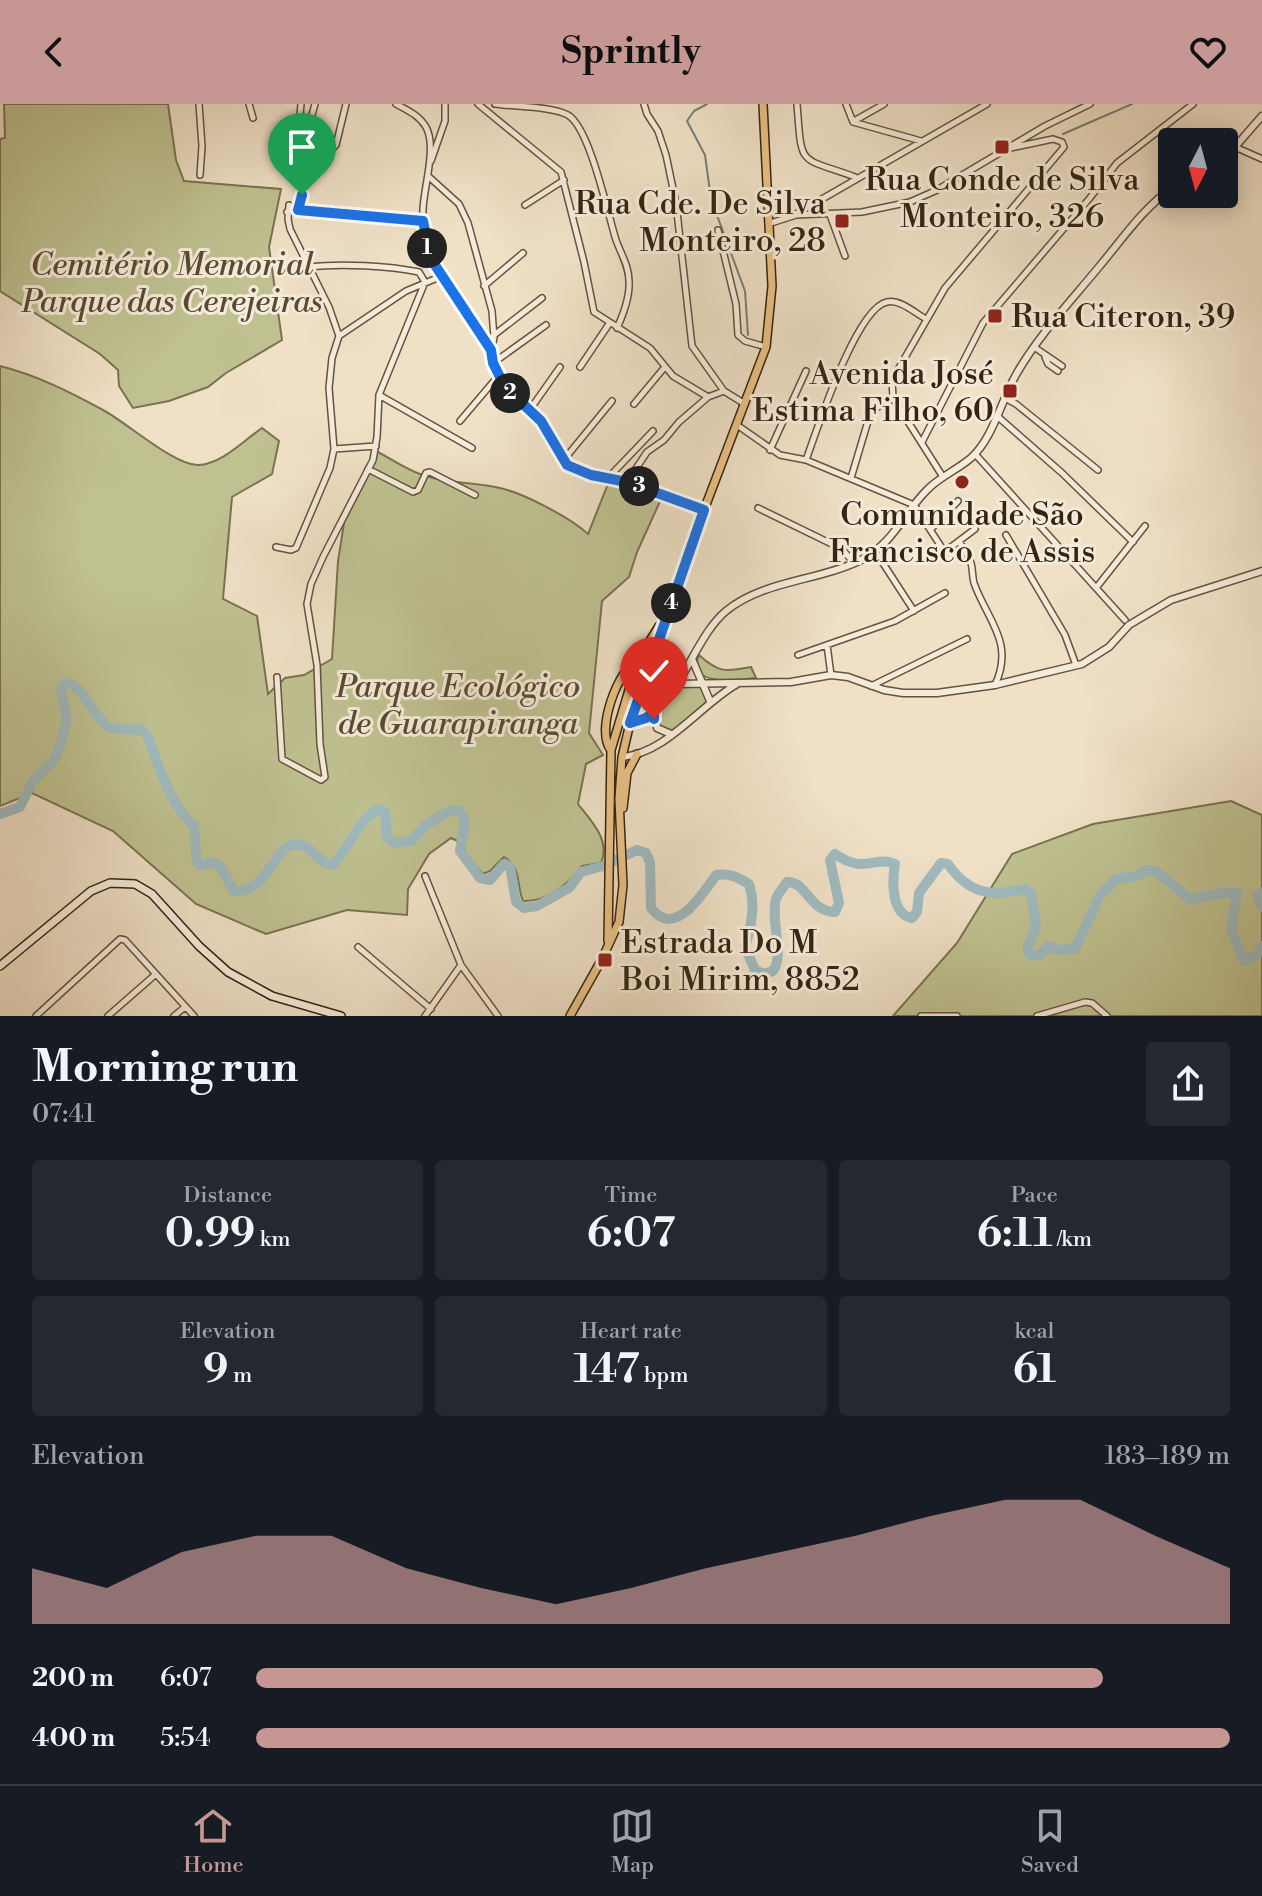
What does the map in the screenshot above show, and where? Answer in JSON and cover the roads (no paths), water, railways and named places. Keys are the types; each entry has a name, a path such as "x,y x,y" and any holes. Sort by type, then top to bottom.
{"main road":[{"path":"608,941 615,934 619,922 623,885 620,825 622,757 630,723 704,510 766,347 772,286 763,104"},
{"path":"570,1016 602,959 608,941 611,750 640,656 667,614"},
{"path":"622,757 611,750 605,737 610,707 628,666 640,656"},
{"path":"618,722 630,723"},
{"path":"620,825 627,773 637,754"},
{"path":"0,966 91,891 110,883 124,882 143,887 152,894 199,946 228,972 272,996 341,1016"}],"street":[{"path":"199,104 202,146 200,175"},
{"path":"249,104 253,118"},
{"path":"301,104 296,147 302,191 292,209 290,229 339,336"},
{"path":"307,133 315,104"},
{"path":"296,147 330,151 335,147 346,104"},
{"path":"396,104 415,114 427,128 430,138 423,221 426,247 491,350"},
{"path":"429,165 445,121 445,104"},
{"path":"478,104 561,172 593,310 609,324 650,348 677,380 708,397"},
{"path":"495,104 570,116 579,130 595,167 628,270 629,288 617,328"},
{"path":"555,112 556,104"},
{"path":"644,104 666,155 676,203 692,346 724,391 745,404"},
{"path":"797,104 805,157 814,164 856,178"},
{"path":"846,104 853,122"},
{"path":"853,122 884,104"},
{"path":"771,223 796,215 987,104"},
{"path":"796,215 887,209 910,202 1090,104"},
{"path":"922,442 983,323 1117,163 1193,104"},
{"path":"1238,144 1262,116"},
{"path":"853,122 922,142"},
{"path":"943,477 893,398 892,380 945,288 1064,147 1062,142 1053,139 1006,149"},
{"path":"1238,148 1262,159"},
{"path":"427,176 459,204 464,213 492,311 493,363 505,387 548,431 566,459 581,472 627,482 704,510"},
{"path":"525,205 564,180"},
{"path":"630,723 654,712 676,684 713,623 737,603 758,593 854,563 875,551 895,533 930,486 975,454 1034,347 1138,220 1158,201"},
{"path":"292,209 423,221"},
{"path":"830,215 845,256"},
{"path":"718,230 736,304 740,339 766,347"},
{"path":"484,286 523,253"},
{"path":"310,267 344,265 408,270 419,272 425,282"},
{"path":"276,547 296,548 327,480 334,449 329,388 332,358 339,336 406,291 442,276"},
{"path":"277,677 282,759 321,780 325,777 320,744 317,665 307,621 307,604 317,572 368,469 376,446 379,395 425,282"},
{"path":"485,342 542,298"},
{"path":"806,460 843,362 859,331 878,306 887,302 897,303 926,319"},
{"path":"580,367 609,324"},
{"path":"493,363 546,325"},
{"path":"1034,347 1060,369"},
{"path":"529,411 560,367"},
{"path":"634,404 664,368"},
{"path":"770,450 806,371"},
{"path":"460,421 499,375"},
{"path":"627,482 647,452 664,440 708,397 724,391"},
{"path":"379,395 472,448"},
{"path":"851,478 871,411 893,398"},
{"path":"1005,398 1098,470"},
{"path":"566,459 612,401"},
{"path":"996,416 1062,473 1133,542"},
{"path":"736,425 770,450 806,460 914,505 944,551"},
{"path":"608,478 653,431"},
{"path":"334,449 376,446"},
{"path":"975,454 1125,620"},
{"path":"368,469 413,492 418,490 426,473 430,472 475,495"},
{"path":"931,529 958,501"},
{"path":"758,508 842,549 854,563"},
{"path":"1096,588 1145,526"},
{"path":"931,556 944,551 975,529"},
{"path":"1006,535 1065,635 1076,665"},
{"path":"959,541 971,563 974,582 1003,650 1001,671 995,685"},
{"path":"875,551 914,611"},
{"path":"676,684 791,682 831,675 848,677 884,690 923,694 995,685 1076,665 1098,656 1129,625 1171,600 1262,571"},
{"path":"798,655 914,611 945,593"},
{"path":"871,686 967,639"},
{"path":"827,645 831,675"},
{"path":"692,659 710,701"},
{"path":"622,757 637,754 671,734 710,701 737,684"},
{"path":"654,712 657,728 671,734"},
{"path":"425,876 461,965 498,1016"},
{"path":"36,1016 120,939 125,940 194,1016"},
{"path":"358,947 431,1009"},
{"path":"425,1016 461,965"},
{"path":"108,1016 156,974"},
{"path":"1037,1016 1085,1002 1104,1011 1107,1016"},
{"path":"174,1016 185,1007"},
{"path":"921,1016 957,1016"}],"waterway":[{"path":"707,104 694,111 687,121 705,155 711,199 745,291 748,335"},
{"path":"1063,134 1132,104"},
{"path":"0,814 20,807 32,782 54,760 67,720 61,690 65,684 77,688 109,727 142,730 148,737 172,796 194,826 197,862 201,866 210,862 220,866 234,891 255,884 281,853 295,844 332,865 364,821 379,809 385,812 387,837 394,843 411,841 427,824 451,810 459,811 465,819 460,851 480,878 490,880 504,864 510,866 516,902 524,908 537,906 569,888 581,872 603,866 637,850 646,853 650,862 651,908 660,917 669,919 688,910 716,875 741,879 749,884 752,900 751,924 745,947 755,970 764,974 773,971 776,964 775,908 777,897 787,882 799,886 819,907 835,912 839,903 830,860 835,854 854,863 895,864 894,896 900,910 912,918 917,912 919,893 941,863 948,864 964,881 981,891 1001,893 1024,889 1031,893 1036,927 1028,947 1029,954 1038,956 1049,946 1058,950 1075,949 1100,895 1116,879 1137,876 1146,870 1157,872 1190,899 1237,893 1231,929 1244,961 1257,955 1262,946"},
{"path":"1262,892 1257,896 1262,907"}],"place":[{"name":"Rua Conde de Silva Monteiro, 326","path":"1002,147"},
{"name":"Rua Cde. De Silva Monteiro, 28","path":"842,221"},
{"name":"Rua Citeron, 39","path":"995,316"},
{"name":"Avenida José Estima Filho, 60","path":"1010,391"},
{"name":"Comunidade São Francisco de Assis","path":"962,482"},
{"name":"Estrada Do M Boi Mirim, 8852","path":"605,960"}],"park label":[{"name":"Cemitério Memorial Parque das Cerejeiras","path":"172,282"},
{"name":"Parque Ecológico de Guarapiranga","path":"458,704"}]}
